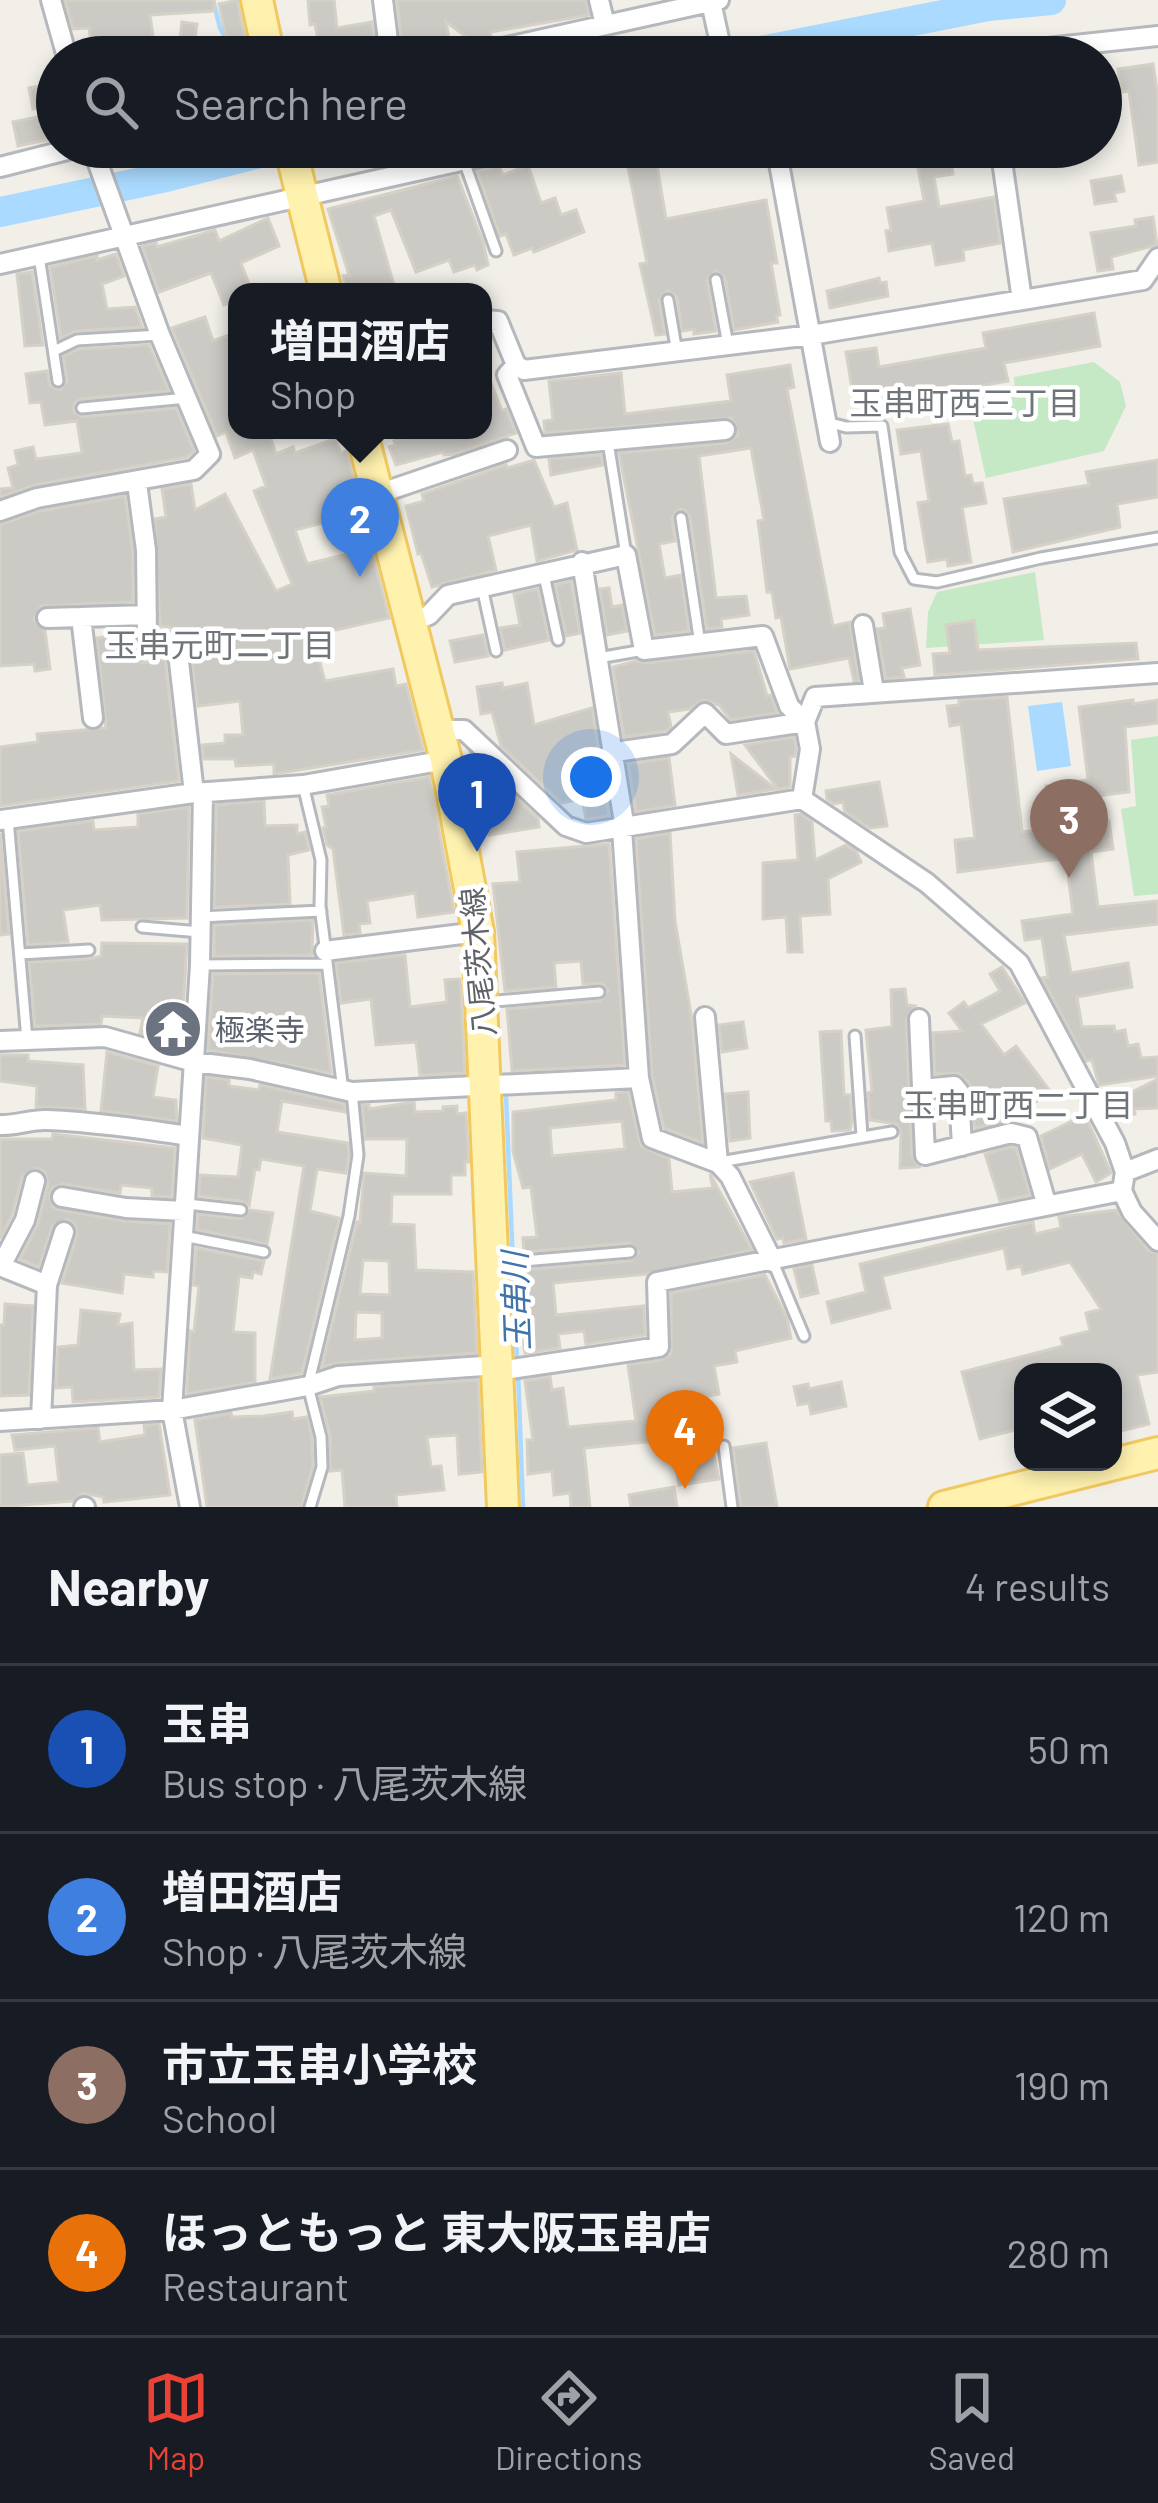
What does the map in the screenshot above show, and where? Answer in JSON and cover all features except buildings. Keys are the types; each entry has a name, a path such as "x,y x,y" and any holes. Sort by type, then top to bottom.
{"main road":[{"path":"257,0 265,36"},
{"path":"295,168 324,283"},
{"name":"八尾茨木線","path":"363,439 442,745 478,932 487,1088 507,1263 498,1368 503,1507"},
{"path":"944,1507 1158,1453"}],"street":[{"path":"51,0 61,36"},
{"path":"382,0 387,36"},
{"path":"599,0 605,26"},
{"path":"559,36 715,1 720,36"},
{"path":"1122,40 1158,36"},
{"path":"0,166 36,157"},
{"path":"0,511 37,498 194,470 210,454 160,335 99,168"},
{"path":"0,264 428,168"},
{"path":"780,168 828,432"},
{"path":"1003,168 1022,300"},
{"path":"492,321 498,321 516,365 524,370 811,334 1143,280 1158,258"},
{"path":"516,365 507,375 536,447 725,430"},
{"path":"378,494 507,450"},
{"path":"137,483 146,550 147,637 177,644 198,792 200,965 172,1410 190,1507"},
{"path":"411,622 430,615 448,595 626,555 644,650 763,636 789,706 805,722"},
{"path":"582,562 615,752 639,1078 652,1138 718,1163 730,1176 772,1262"},
{"path":"46,618 147,615"},
{"path":"81,617 93,718"},
{"path":"863,625 874,691"},
{"path":"802,799 810,749 805,722 815,698 1158,673"},
{"path":"615,752 672,744 705,713 727,734 805,722"},
{"path":"4,819 198,792 303,785 442,745 464,730 566,826 586,833 802,799 927,883 1018,963 1115,1144 1132,1212 1158,1241"},
{"path":"325,957 478,932"},
{"path":"705,1017 718,1163"},
{"path":"920,1019 925,1155 1011,1133 1027,1137 1046,1203"},
{"path":"0,1041 105,1037 194,1062 250,1069 348,1092 639,1078"},
{"path":"922,1089 954,1086 959,1092 962,1146"},
{"path":"0,1125 38,1119 79,1121 189,1136"},
{"path":"0,1421 172,1410 308,1386 338,1376 498,1368 659,1347 657,1282 1046,1203 1124,1181 1158,1159"},
{"path":"35,1181 25,1220 1,1266 47,1285"},
{"path":"62,1198 126,1208 184,1207"},
{"path":"41,1419 47,1285 64,1232"}],"lane":[{"path":"466,168 496,251"},
{"path":"39,255 58,381"},
{"path":"716,280 728,346"},
{"path":"668,300 677,353"},
{"path":"54,351 77,340 160,335"},
{"path":"82,408 187,398"},
{"path":"828,432 882,426 900,552 914,579 937,582 1158,538"},
{"path":"608,441 626,555"},
{"path":"682,518 700,644"},
{"path":"543,572 558,640"},
{"path":"482,587 496,651"},
{"path":"598,658 644,650"},
{"path":"303,785 321,860 325,957 358,1155 350,1216 308,1386 321,1437 322,1467 310,1507"},
{"path":"4,819 27,1040"},
{"path":"142,927 320,911"},
{"path":"20,954 88,950"},
{"path":"200,965 325,957"},
{"path":"482,1002 599,992"},
{"path":"855,1036 862,1136"},
{"path":"718,1163 892,1132"},
{"path":"184,1207 241,1210"},
{"path":"183,1236 264,1252"},
{"path":"507,1263 630,1252"},
{"path":"772,1262 804,1336"},
{"path":"724,1446 732,1507"}],"green space":[{"path":"1094,362 1120,382 1126,406 1104,451 986,478 970,406 1015,396 1014,377"},
{"path":"1035,572 1044,640 926,648 928,612 937,592"},
{"path":"1158,736 1158,894 1134,896 1121,809 1136,806 1131,740"}],"water":[{"path":"1062,702 1071,766 1037,771 1028,706"}],"waterway":[{"name":"玉串川","path":"213,0 224,36"},
{"path":"836,36 988,6 1051,0"},
{"path":"0,212 201,168"},
{"name":"玉串川","path":"506,1096 517,1360"},
{"name":"玉串川","path":"518,1371 523,1507"}],"place":[{"name":"増田酒店","path":"360,577"},
{"name":"玉串","path":"477,852"},
{"name":"市立玉串小学校","path":"1069,878"},
{"name":"極楽寺","path":"173,1029"},
{"name":"ほっともっと 東大阪玉串店","path":"685,1489"}],"district":[{"name":"玉串町西三丁目","path":"965,402"},
{"name":"玉串元町二丁目","path":"220,644"},
{"name":"玉串町西二丁目","path":"1018,1104"}]}
